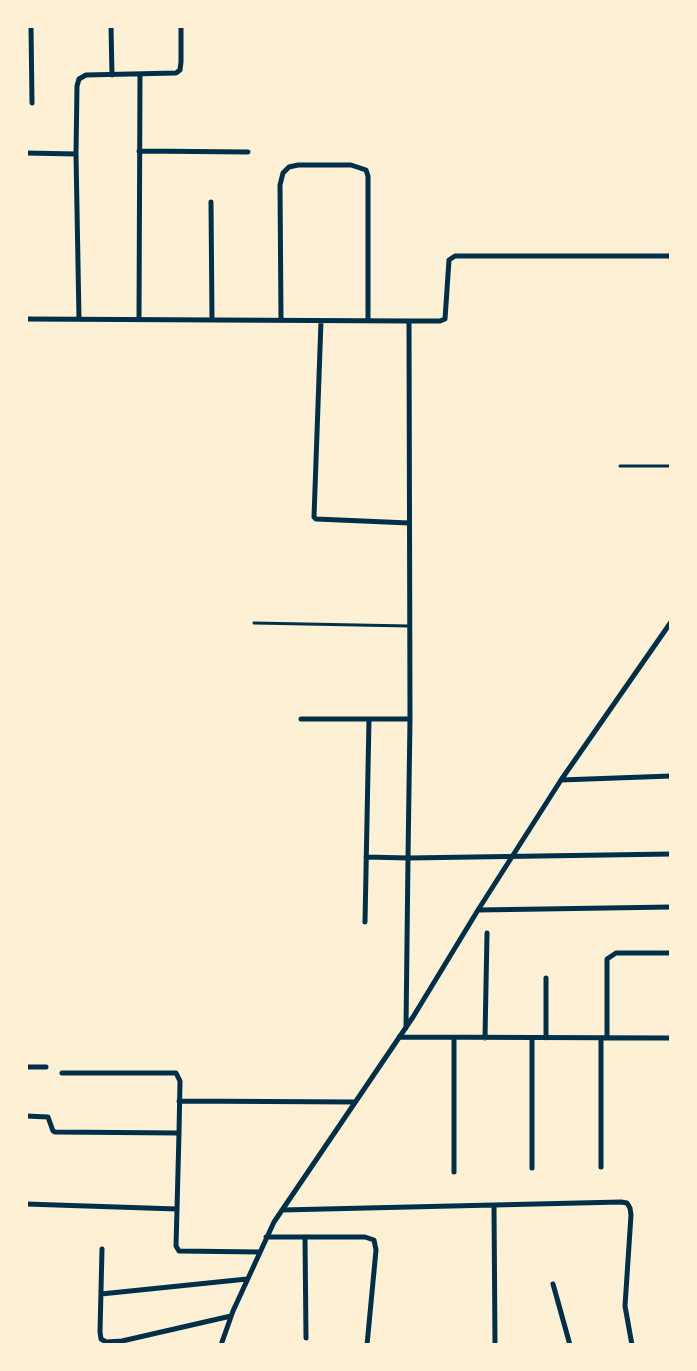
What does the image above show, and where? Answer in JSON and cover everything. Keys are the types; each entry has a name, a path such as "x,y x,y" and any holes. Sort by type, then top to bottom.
{"street":[{"path":"31,26 29,64 32,103"},
{"path":"112,26 112,75"},
{"path":"79,319 76,154 77,86 79,79 86,75 176,73 180,70 181,26"},
{"path":"139,320 140,75"},
{"path":"139,151 248,152"},
{"path":"26,154 76,154"},
{"path":"281,320 280,185 283,173 289,167 298,165 351,165 366,170 368,176 368,321"},
{"path":"211,202 212,320"},
{"path":"26,319 440,321 445,319 449,260 455,256 671,256"},
{"path":"321,321 314,517 316,519 409,522"},
{"path":"406,1028 410,719 410,322"},
{"path":"221,1345 247,1279 266,1237 282,1210 406,1028 561,780 671,622"},
{"path":"301,718 410,719"},
{"path":"365,922 369,719"},
{"path":"561,780 671,776"},
{"path":"366,857 671,854"},
{"path":"478,910 671,907"},
{"path":"484,1038 487,933"},
{"path":"601,1167 606,964 610,955 671,953"},
{"path":"546,978 546,1038"},
{"path":"399,1037 671,1038"},
{"path":"454,1038 454,1172"},
{"path":"532,1038 532,1168"},
{"path":"26,1067 46,1067"},
{"path":"62,1073 176,1074 180,1081 176,1246 179,1251 260,1252"},
{"path":"180,1101 355,1102"},
{"path":"26,1116 48,1117 52,1131 55,1132 179,1133"},
{"path":"282,1210 627,1203 631,1215 625,1306 632,1345"},
{"path":"26,1204 177,1209"},
{"path":"494,1206 495,1345"},
{"path":"266,1237 364,1237 374,1240 376,1250 367,1345"},
{"path":"305,1237 306,1338"},
{"path":"102,1249 100,1332 101,1339 106,1342 122,1341 231,1316"},
{"path":"101,1294 247,1279"},
{"path":"553,1284 570,1345"}],"lane":[{"path":"620,466 671,466"},
{"path":"254,623 410,626"}]}
